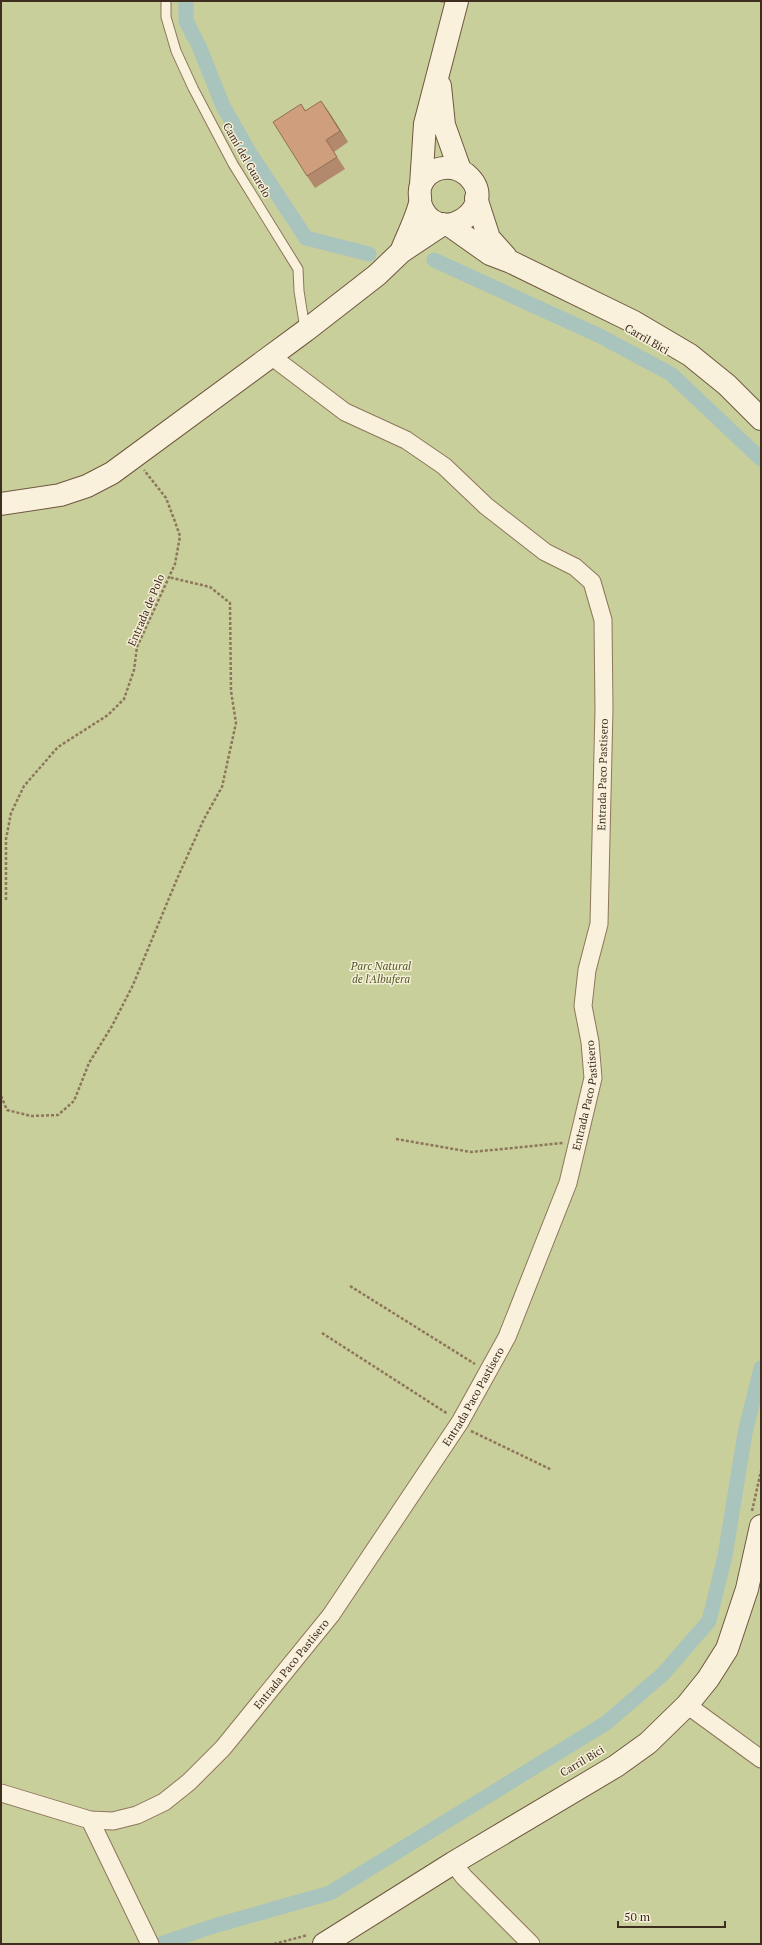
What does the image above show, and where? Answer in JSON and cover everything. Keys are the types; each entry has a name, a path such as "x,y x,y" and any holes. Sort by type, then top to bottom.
{"street":[{"path":"457,1 425,124 420,194 428,217 446,225 490,254 511,262 634,322 690,355 727,385 761,419"},
{"path":"439,68 444,125 460,170"},
{"path":"401,252 428,174 438,169 449,167 460,170 467,175 473,183 476,198 489,238 511,262"},
{"path":"1,504 60,495 86,486 112,473 305,331 377,275 401,252 446,225 458,223 467,217 473,210 476,198"},
{"name":"Entrada Paco Pastisero","path":"1,1793 90,1820 113,1821 137,1815 164,1802 189,1782 222,1748 331,1615 459,1423 488,1372 507,1337 568,1183 593,1078 590,1042 583,1006 587,970 598,924 604,709 603,620 592,582 575,566 545,552 486,506 444,466 406,440 345,412 271,356"},
{"path":"320,1938 453,1863 616,1766 648,1743 687,1705 708,1679 727,1649 747,1589 756,1522"},
{"path":"687,1705 761,1759"},
{"path":"90,1820 147,1938"},
{"path":"453,1863 464,1877 531,1944"}],"lane":[{"name":"Camí del Guarelo","path":"166,1 166,17 176,51 193,88 233,164 298,269 299,291 305,331"}],"path":[{"name":"Entrada de Polo","path":"6,900 6,839 12,813 24,786 58,748 108,715 124,699 134,670 137,647 175,564 180,536 166,498 134,457"},
{"path":"1,1096 7,1110 31,1116 58,1115 74,1101 89,1062 112,1026 133,985 180,872 204,819 222,787 236,723 231,691 230,603 210,587 168,577"},
{"path":"396,1139 471,1152 579,1140"},
{"path":"350,1286 488,1372"},
{"path":"322,1333 459,1423 552,1470"},
{"path":"756,1522 761,1471"},
{"path":"274,1944 320,1938"}],"green space":[{"name":"Parc Natural de l'Albufera","path":"1,1 761,1 761,1944 1,1944"}],"building":[{"path":"321,101 340,131 326,140 337,157 307,176 273,122 301,104 305,111"}],"waterway":[{"path":"186,1 186,21 199,46 223,106 251,155 306,238 369,254"},
{"path":"434,260 600,336 671,374 761,459"},
{"path":"160,1944 214,1926 330,1893 606,1723 663,1674 709,1621 725,1556 745,1433 761,1368"}]}
